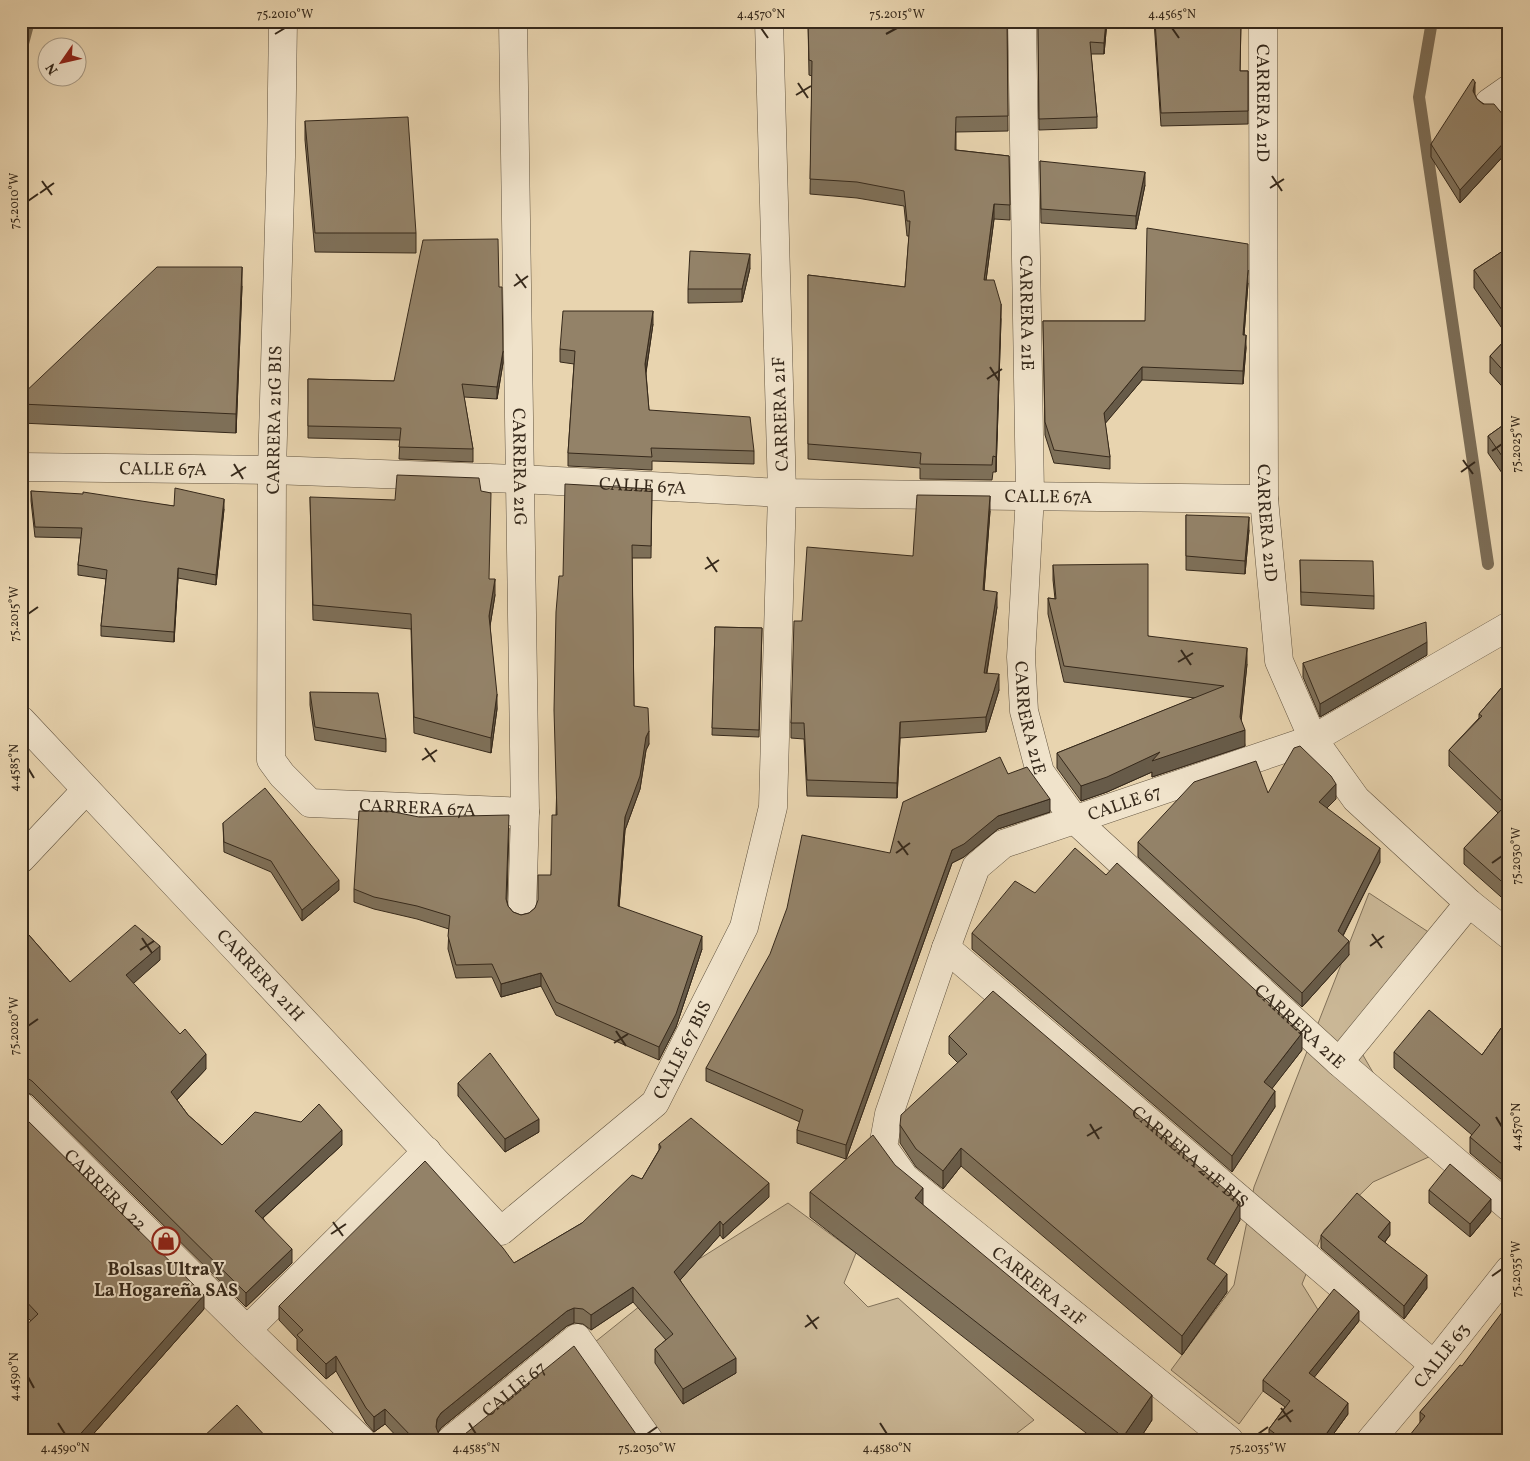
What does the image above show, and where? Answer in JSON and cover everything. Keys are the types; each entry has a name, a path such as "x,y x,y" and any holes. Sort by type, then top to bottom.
{"street":[{"name":"CARRERA 21G BIS","path":"283,21 272,470 271,760 282,775 310,803"},
{"name":"CARRERA 21G","path":"513,21 525,812 522,912"},
{"name":"CARRERA 21F","path":"768,21 782,493 773,807"},
{"name":"CARRERA 21E","path":"1022,21 1030,495 1021,657 1024,711 1040,772 1075,820 1339,1062 1509,1207"},
{"name":"CARRERA 21D","path":"1263,21 1264,499 1279,662 1313,739 1356,798 1469,904 1509,935"},
{"name":"CALLE 67A","path":"21,467 272,470 520,479 782,493 1264,499"},
{"name":"CALLE 67","path":"889,1114 976,867 1003,844 1313,739 1509,626"},
{"name":"CARRERA 21H","path":"21,720 501,1231"},
{"path":"21,859 86,790"},
{"name":"CARRERA 67A","path":"310,803 525,812"},
{"name":"CALLE 67 BIS","path":"501,1231 655,1103 744,927 773,807"},
{"path":"1339,1062 1469,904"},
{"name":"CARRERA 21E BIS","path":"946,948 1434,1365"},
{"name":"CARRERA 22","path":"21,1106 247,1330 350,1436"},
{"name":"CARRERA 21F","path":"889,1114 883,1147 905,1178 1229,1440"},
{"path":"247,1330 427,1151"},
{"name":"CALLE 63","path":"1371,1440 1434,1365 1509,1270"},
{"name":"CALLE 67","path":"451,1440 577,1338 650,1440"}],"shaded area":[{"path":"1369,893 1433,935 1352,1036 1375,1076 1431,1156 1373,1182 1324,1230 1302,1284 1320,1313 1239,1424 1171,1370 1234,1285 1254,1187"},
{"path":"788,1203 856,1253 844,1283 868,1307 898,1298 1034,1420 1008,1440 663,1440 595,1342 696,1261"}],"building":[{"path":"808,21 1007,22 1008,116 956,117 955,150 1009,156 1010,205 994,204 984,280 994,280 1001,304 996,457 993,456 992,465 920,464 921,453 808,444 808,275 905,287 910,221 907,221 904,191 857,182 810,179 812,61 809,60"},
{"path":"1047,21 1106,21 1104,43 1090,42 1097,117 1039,119 1038,26 1047,26"},
{"path":"1155,21 1241,21 1240,71 1248,71 1248,111 1161,113"},
{"path":"1473,79 1475,82 1473,91 1477,99 1483,104 1494,104 1509,122 1509,137 1460,190 1431,144"},
{"path":"408,117 416,233 315,233 305,121"},
{"path":"1040,161 1145,172 1136,216 1041,209"},
{"path":"1147,228 1248,244 1243,335 1246,335 1243,371 1142,367 1104,413 1110,457 1054,450 1045,422 1043,321 1145,321"},
{"path":"498,239 499,287 502,287 503,351 497,387 462,384 473,449 399,447 401,428 308,426 308,379 394,381 423,240"},
{"path":"1509,247 1509,320 1474,270"},
{"path":"690,251 750,254 742,289 688,289"},
{"path":"157,267 242,267 236,414 21,404 21,396"},
{"path":"563,311 653,311 645,364 649,410 750,417 754,451 651,448 652,457 568,453 575,351 560,349"},
{"path":"1509,336 1509,377 1490,356"},
{"path":"1509,421 1509,466 1488,436"},
{"path":"397,475 479,478 481,491 491,493 489,579 495,579 489,616 497,694 491,738 414,717 411,614 313,605 310,497 395,500"},
{"path":"565,484 652,489 651,546 632,545 634,706 648,708 649,731 646,737 640,776 625,817 618,906 702,936 676,1014 659,1047 556,1002 541,973 501,984 492,964 456,965 448,936 450,916 417,906 374,897 354,889 359,811 389,811 419,817 509,815 506,899 508,906 513,912 521,915 529,913 535,908 538,900 538,875 551,875 552,815 557,815 554,710 556,612 559,576 563,576"},
{"path":"175,488 224,499 216,575 178,568 174,632 101,626 107,570 78,565 82,528 35,527 31,491 83,494 83,492 174,506"},
{"path":"917,495 990,496 983,590 997,592 984,673 999,674 986,717 900,722 897,783 807,780 804,723 791,723 794,621 802,621 807,547 913,556"},
{"path":"1186,515 1249,517 1245,561 1186,556"},
{"path":"1300,560 1373,561 1374,596 1301,592"},
{"path":"1148,564 1148,636 1247,648 1240,717 1245,730 1152,761 1160,752 1107,777 1081,786 1057,753 1224,686 1064,666 1048,598 1056,599 1053,565"},
{"path":"1426,622 1427,642 1320,704 1303,663"},
{"path":"715,627 762,628 759,730 712,728"},
{"path":"1509,679 1509,888 1464,848 1506,805 1449,750 1482,716 1479,714"},
{"path":"310,692 378,693 386,739 315,727"},
{"path":"1300,746 1331,776 1336,784 1319,802 1380,848 1338,931 1349,941 1302,993 1138,842 1194,782 1256,761 1268,793 1294,748"},
{"path":"1000,757 1008,774 1027,767 1050,799 998,816 964,844 952,850 846,1145 797,1130 803,1110 706,1068 770,954 787,908 802,835 890,853 903,802"},
{"path":"265,788 339,880 302,910 271,861 224,842 223,823"},
{"path":"1075,848 1106,875 1117,863 1302,1033 1264,1082 1275,1091 1232,1156 972,933 1015,881 1035,893"},
{"path":"135,925 160,946 126,975 180,1034 185,1029 206,1054 171,1092 188,1115 222,1145 255,1112 301,1122 319,1104 342,1130 255,1211 292,1249 246,1293 32,1081 24,1076 21,1077 21,926 70,982"},
{"path":"993,991 1240,1202 1207,1259 1227,1274 1182,1336 961,1148 943,1171 916,1149 900,1125 901,1115 967,1054 949,1036"},
{"path":"1429,1010 1482,1055 1509,1017 1509,1170 1470,1137 1480,1125 1394,1052"},
{"path":"490,1053 539,1119 505,1139 458,1083"},
{"path":"21,1114 204,1295 75,1440 21,1440 21,1330 38,1314 21,1296"},
{"path":"691,1118 769,1183 723,1225 720,1221 674,1272 736,1358 683,1389 655,1349 673,1334 633,1287 591,1315 583,1309 574,1308 567,1311 441,1413 437,1419 436,1427 439,1435 446,1440 415,1440 385,1409 374,1417 366,1408 336,1356 326,1364 297,1335 303,1330 279,1306 425,1161 503,1248 514,1263 582,1223 632,1175 642,1179 661,1147 659,1144"},
{"path":"873,1135 895,1165 923,1188 915,1198 1152,1395 1123,1437 810,1192"},
{"path":"1450,1164 1491,1199 1470,1224 1429,1190"},
{"path":"1357,1193 1390,1222 1378,1237 1427,1275 1404,1306 1321,1235"},
{"path":"1334,1289 1359,1311 1309,1373 1348,1403 1322,1440 1283,1440 1269,1429 1290,1401 1263,1380"},
{"path":"1509,1303 1509,1440 1406,1440 1425,1416 1420,1412 1460,1365 1462,1366"},
{"path":"574,1346 636,1434 643,1440 456,1440 460,1438"},
{"path":"237,1405 267,1438 265,1440 200,1440"},
{"path":"166,1433 171,1440 159,1440"}],"waterway":[{"path":"21,51 29,21"},
{"path":"1432,21 1419,97 1488,564"}],"place":[{"name":"Bolsas Ultra Y La Hogareña SAS","path":"166,1241"}]}
